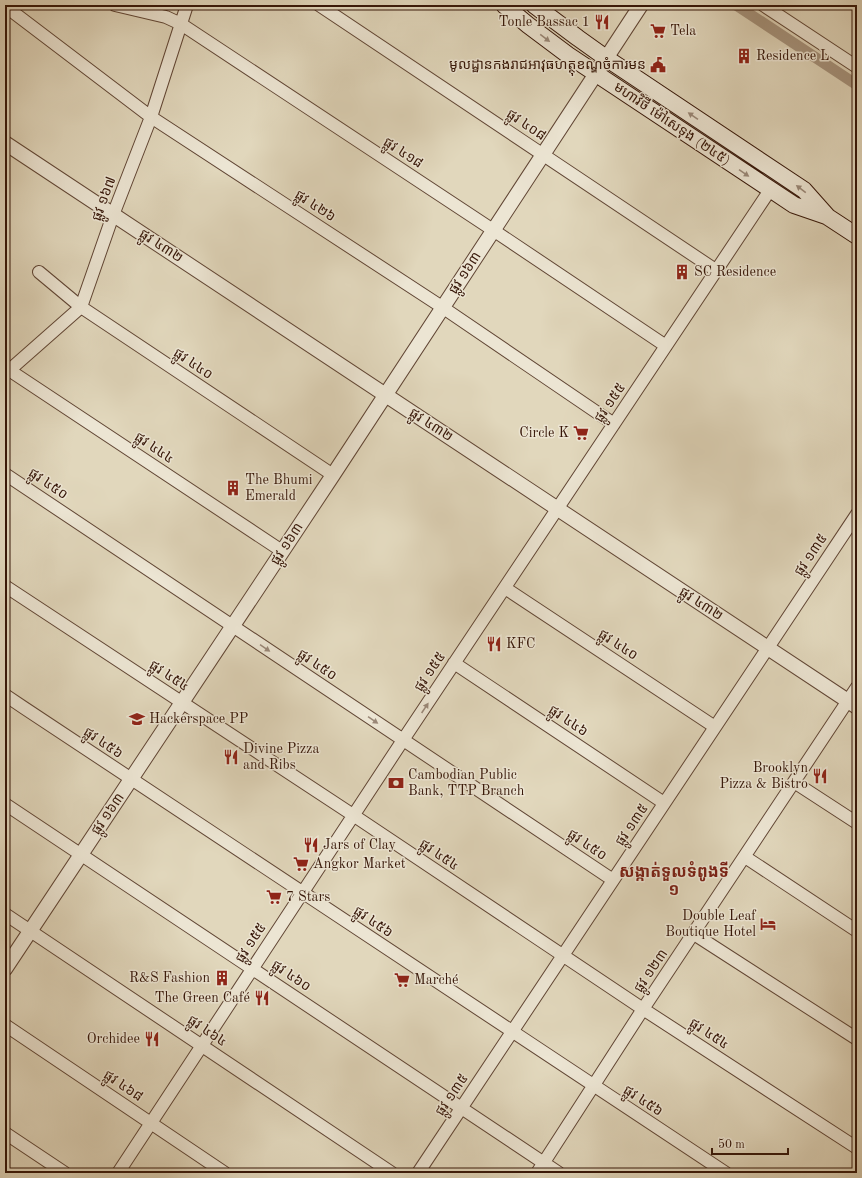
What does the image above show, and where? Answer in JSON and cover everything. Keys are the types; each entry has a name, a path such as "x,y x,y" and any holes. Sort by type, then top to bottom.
{"main road":[{"name":"មហាវិថី ម៉ៅសេទុង (២៤៥)","path":"504,5 545,38 595,74 794,206 828,217"},
{"name":"មហាវិថី ម៉ៅសេទុង (២៤៥)","path":"534,5 606,58 804,190 828,217 857,236"}],"street":[{"name":"ផ្លូវ ៤១៨","path":"115,5 166,17 181,24 666,346"},
{"name":"ផ្លូវ ១៦៧","path":"6,369 81,307 113,215 151,117 187,5"},
{"name":"ផ្លូវ ៤០៨","path":"320,5 716,270"},
{"name":"ផ្លូវ ១៦៣","path":"5,969 333,475 641,5"},
{"path":"763,5 857,68"},
{"name":"ផ្លូវ ៤២៦","path":"5,6 151,117 442,307 614,424"},
{"name":"ផ្លូវ ៤៣២","path":"5,143 852,704"},
{"name":"ផ្លូវ ១៥៥","path":"118,1173 353,815 770,190"},
{"name":"ផ្លូវ ៤៤០","path":"39,272 81,307 333,475"},
{"name":"ផ្លូវ ៤៤៤","path":"6,369 282,551"},
{"name":"ផ្លូវ ៤៥០","path":"5,474 613,880"},
{"name":"ផ្លូវ ១៣៥","path":"418,1173 857,514"},
{"name":"ផ្លូវ ៤៥៤","path":"5,586 353,815 643,1009 857,1148"},
{"name":"ផ្លូវ ៤៤០","path":"504,588 715,727"},
{"name":"ផ្លូវ ៤៤៦","path":"454,663 664,803"},
{"name":"ផ្លូវ ១២៣","path":"541,1168 643,1009 794,782 852,704 857,687"},
{"name":"ផ្លូវ ៤៥៦","path":"5,695 512,1033 726,1173"},
{"path":"794,782 857,823"},
{"name":"ផ្លូវ ៤៦០","path":"5,804 462,1108 541,1168 559,1173"},
{"path":"745,857 857,931"},
{"name":"ផ្លូវ ៤៦៤","path":"5,914 392,1173"},
{"path":"694,934 857,1039"},
{"name":"ផ្លូវ ៤៦៨","path":"5,1025 225,1173"},
{"path":"5,1133 65,1173"}],"waterway":[{"path":"736,5 857,85"}],"place":[{"name":"Tonle Bassac 1","path":"602,22"},
{"name":"Tela","path":"658,31"},
{"name":"Residence L","path":"744,56"},
{"name":"មូលដ្ឋានកងរាជអាវុធហត្ថុខណ្ឌចំការមន","path":"658,65"},
{"name":"SC Residence","path":"682,272"},
{"name":"Circle K","path":"581,433"},
{"name":"The Bhumi Emerald","path":"233,488"},
{"name":"KFC","path":"494,644"},
{"name":"Hackerspace PP","path":"137,719"},
{"name":"Divine Pizza and Ribs","path":"231,757"},
{"name":"Brooklyn Pizza & Bistro","path":"820,776"},
{"name":"Cambodian Public Bank, TTP Branch","path":"396,783"},
{"name":"Jars of Clay","path":"311,845"},
{"name":"Angkor Market","path":"301,864"},
{"name":"7 Stars","path":"274,897"},
{"name":"Double Leaf Boutique Hotel","path":"768,924"},
{"name":"R&S Fashion","path":"222,978"},
{"name":"Marché","path":"402,980"},
{"name":"The Green Café","path":"262,998"},
{"name":"Orchidee","path":"152,1039"}],"district":[{"name":"សង្កាត់ទួលទំពូងទី ១","path":"674,882"}]}
